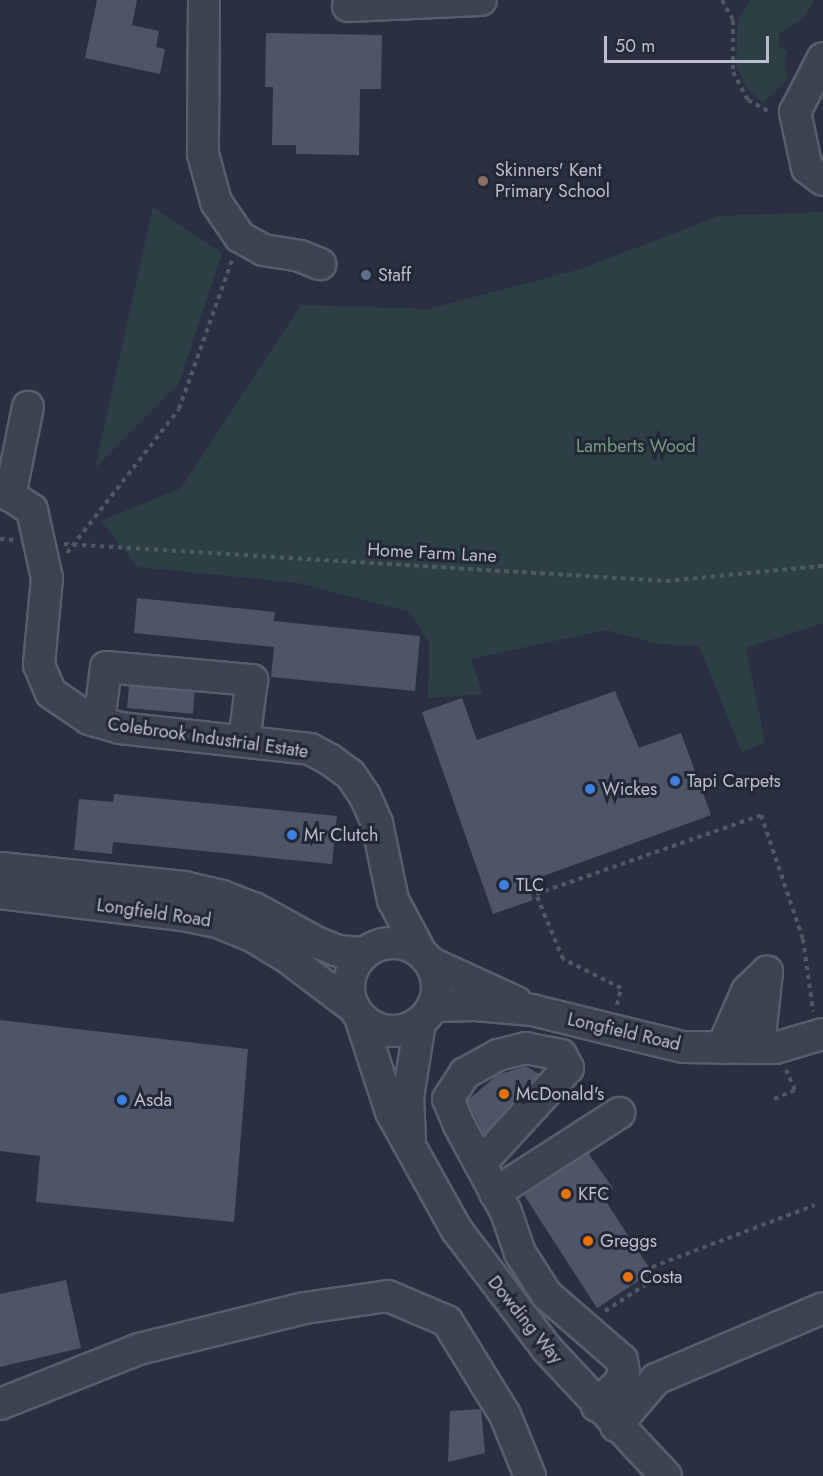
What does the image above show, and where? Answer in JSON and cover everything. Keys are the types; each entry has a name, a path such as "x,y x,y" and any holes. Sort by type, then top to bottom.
{"street":[{"path":"204,0 203,154 216,202 240,237 263,250 300,256 320,264"},
{"path":"348,6 481,0"},
{"path":"823,58 795,112 807,168 823,180"},
{"path":"14,498 28,407"},
{"name":"Colebrook Industrial Estate","path":"14,498 39,543 47,578 41,636 43,679 66,707 99,722 310,749 350,774 365,796 377,823 393,900 425,957"},
{"path":"99,722 106,667 252,680 244,741"},
{"name":"Longfield Road","path":"0,868 184,887 222,896 254,908 318,943 339,951 369,950"},
{"name":"Longfield Road","path":"0,893 220,923 250,935 288,958 357,1013"},
{"path":"369,950 398,942 425,957 437,977 427,1015 396,1032 376,1028 357,1013 349,979 369,950 393,900"},
{"name":"Longfield Road","path":"425,957 532,1010"},
{"path":"722,1048 747,991 766,972 767,1047"},
{"name":"Longfield Road","path":"427,1015 475,1005 532,1010 683,1047 722,1048 767,1047 818,1025"},
{"name":"Dowding Way","path":"357,1013 391,1112 410,1144 428,1183 493,1281 607,1416 666,1476"},
{"name":"Dowding Way","path":"410,1144 408,1097 427,1015"},
{"path":"495,1193 619,1113"},
{"path":"480,1164 520,1253 542,1286 582,1326 622,1360 624,1372 607,1416"},
{"path":"0,1404 139,1349 304,1308 388,1296 447,1321 505,1415 530,1476"},
{"path":"607,1416 656,1379 812,1313"}],"path":[{"path":"722,0 733,20 733,72 748,100 765,112 795,112"},
{"path":"47,578 179,409 240,237"},
{"name":"Home Farm Lane","path":"39,543 666,581 823,566"},
{"path":"611,1029 621,988 563,959 536,894 761,815 803,939 818,1025"},
{"path":"767,1047 795,1090 774,1099"},
{"path":"582,1326 657,1277 652,1267 815,1205"}],"green space":[{"path":"751,0 812,0 813,3 802,20 780,33 778,46 787,51 784,62 788,78 763,103 746,87 736,65 738,19"},
{"path":"153,207 222,253 179,383 95,468"},
{"name":"Lamberts Wood","path":"823,212 823,623 746,648 765,742 742,752 699,646 657,644 606,630 471,659 483,694 428,698 429,643 410,612 298,583 138,567 101,521 181,488 301,305 428,309 581,269 719,216"}],"building":[{"path":"97,0 137,0 132,25 159,31 156,47 165,49 160,74 85,58"},
{"path":"266,33 382,35 381,89 360,89 359,155 296,154 296,145 272,145 273,87 265,87"},
{"path":"137,598 275,612 274,621 420,636 415,691 271,677 274,647 134,633"},
{"path":"129,686 195,692 193,714 127,708"},
{"path":"615,691 639,748 681,733 711,815 527,882 533,900 493,914 422,712 462,698 477,740"},
{"path":"114,794 337,816 332,864 113,842 112,854 74,850 79,799 113,802"},
{"name":"Asda","path":"0,1020 248,1049 234,1222 36,1202 40,1156 0,1151"},
{"name":"McDonald's","path":"526,1066 539,1074 484,1134 467,1101 497,1075"},
{"path":"588,1153 613,1188 603,1197 652,1272 597,1308 524,1195"},
{"path":"66,1280 81,1348 0,1367 0,1294"},
{"path":"481,1409 485,1453 448,1462 450,1411"}],"place":[{"name":"Skinners' Kent Primary School","path":"483,181"},
{"name":"Staff","path":"366,275"},
{"name":"Tapi Carpets","path":"675,781"},
{"name":"Wickes","path":"590,789"},
{"name":"Mr Clutch","path":"292,835"},
{"name":"TLC","path":"504,885"},
{"name":"McDonald's","path":"504,1094"},
{"name":"Asda","path":"122,1100"},
{"name":"KFC","path":"566,1194"},
{"name":"Greggs","path":"588,1241"},
{"name":"Costa","path":"628,1277"}]}
